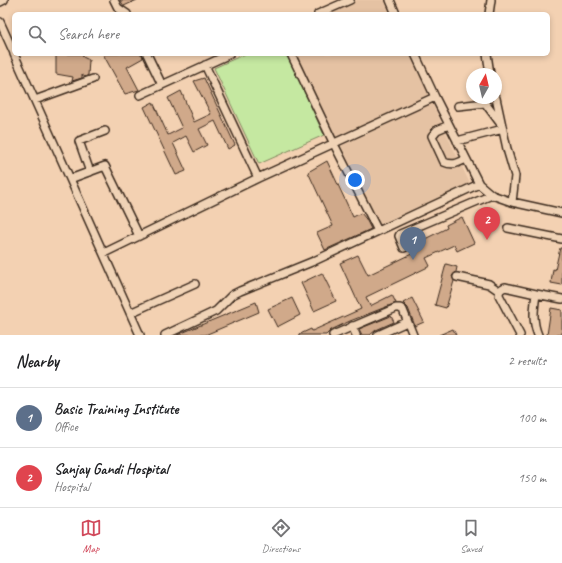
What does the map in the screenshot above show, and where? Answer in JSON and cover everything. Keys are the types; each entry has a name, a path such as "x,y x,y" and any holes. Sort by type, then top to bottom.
{"street":[{"path":"114,0 118,8 124,12"},
{"path":"323,12 350,0"},
{"path":"390,0 395,12"},
{"path":"489,12 491,0"},
{"path":"0,22 12,49"},
{"path":"15,56 140,335"},
{"path":"147,56 162,85"},
{"path":"140,95 225,56"},
{"path":"293,56 334,144 378,231"},
{"path":"416,56 479,184 492,195 512,202 562,213"},
{"path":"487,56 489,68"},
{"path":"205,65 258,178"},
{"path":"35,100 93,78"},
{"path":"104,253 258,178 435,97"},
{"path":"458,106 485,103 503,128"},
{"path":"497,104 515,176 512,202"},
{"path":"449,125 438,130 432,136 444,162 450,165 466,159"},
{"path":"457,141 503,128"},
{"path":"90,172 79,141 105,131"},
{"path":"70,179 105,166 139,236"},
{"path":"165,335 216,311 232,295 240,291 314,261 479,184"},
{"path":"404,248 399,236 400,234 492,195"},
{"path":"508,228 562,238"},
{"path":"457,277 489,284 499,291 499,295 520,335"},
{"path":"130,313 195,284"},
{"path":"499,291 506,287 562,299"},
{"path":"536,294 533,311 534,325 538,335"},
{"path":"333,335 396,308 403,310 412,335"},
{"path":"378,335 407,322"},
{"path":"352,326 356,335"}],"shaded area":[{"path":"356,0 386,0 392,12 330,12"},
{"path":"295,56 412,56 430,95 335,138"},
{"path":"432,103 470,184 380,224 341,146"}],"green space":[{"path":"241,56 288,56 324,135 259,164 214,68"}],"building":[{"path":"120,0 137,0 124,6"},
{"path":"56,56 82,56 89,60 88,75 85,77 82,75 82,78 72,81 73,77 56,74"},
{"path":"104,56 142,56 143,58 127,67 139,90 125,94"},
{"path":"204,78 235,145 228,149 215,121 199,129 207,145 194,152 186,136 173,143 186,171 176,175 144,107 153,102 168,135 182,128 168,98 181,91 194,122 211,114 194,81"},
{"path":"327,161 353,217 361,213 371,229 325,250 317,233 333,226 308,172"},
{"path":"462,217 474,243 457,251 454,245 426,258 430,266 366,297 370,306 392,295 396,303 350,321 331,330 326,335 298,335 311,329 312,331 361,309 340,263 358,255 368,275 418,251 415,244 447,228 446,225"},
{"path":"560,248 562,248 562,285 551,283 553,269 555,270"},
{"path":"446,264 457,267 456,272 452,276 454,281 446,308 435,305"},
{"path":"322,273 336,301 314,311 301,283"},
{"path":"292,298 300,315 277,327 268,309"},
{"path":"412,298 424,322 415,326 408,308 403,303"},
{"path":"256,302 259,312 205,335 177,335"},
{"path":"551,308 562,310 562,335 547,335"},
{"path":"391,316 394,322 376,330 370,335 362,335 359,329"},
{"path":"453,329 456,335 439,335"}],"place":[{"name":"Sanjay Gandi Hospital","path":"487,240"},
{"name":"Basic Training Institute","path":"413,260"}]}
